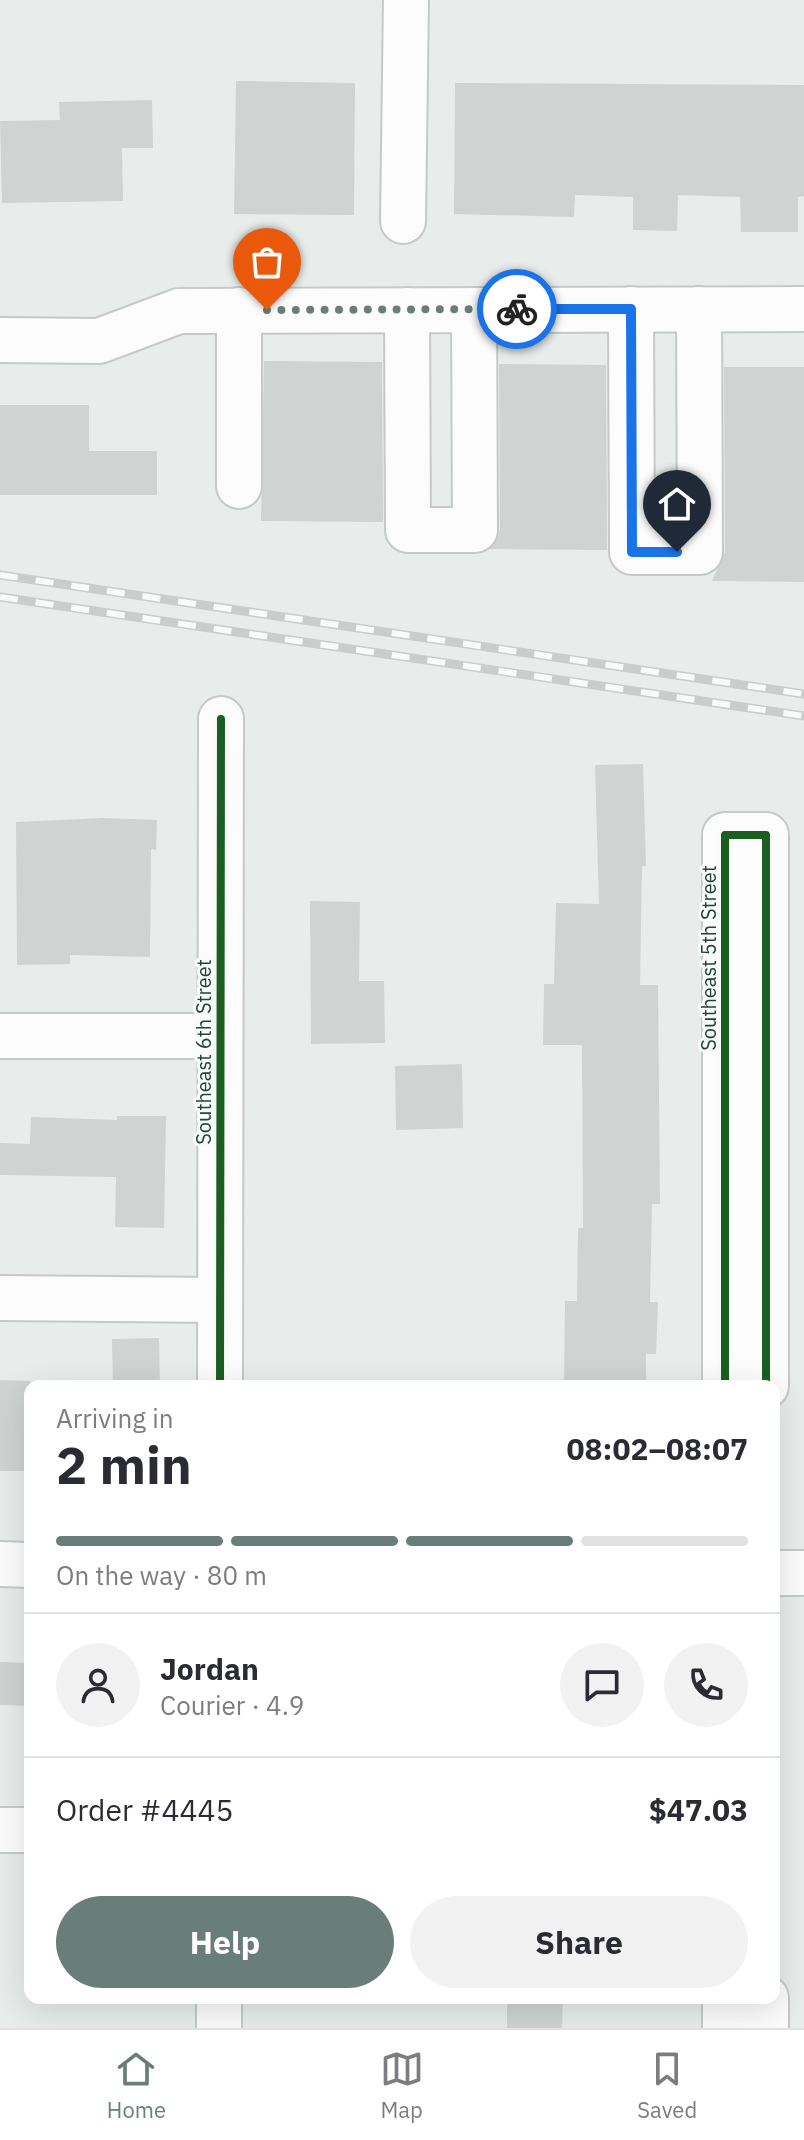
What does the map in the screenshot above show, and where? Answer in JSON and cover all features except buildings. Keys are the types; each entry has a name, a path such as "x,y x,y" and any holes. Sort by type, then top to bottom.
{"street":[{"path":"403,221 406,0"},
{"path":"631,309 632,552 700,552 699,309"},
{"path":"0,340 99,341 179,311 804,309"},
{"path":"239,310 239,486"},
{"path":"407,310 408,530 475,530 474,310"},
{"name":"Southeast 6th Street","path":"220,1380 221,719"},
{"name":"Southeast 5th Street","path":"725,1380 725,835 766,835 766,1380"},
{"path":"0,1036 220,1036"},
{"path":"0,1298 220,1300"},
{"path":"0,1564 24,1565"},
{"path":"780,1573 804,1573"},
{"path":"0,1830 24,1830"},
{"path":"219,2004 219,2028"},
{"path":"725,2004 725,2028"},
{"path":"766,2004 766,2028"}],"railway":[{"path":"0,575 804,694"},
{"path":"0,597 804,716"}],"cycle path":[{"path":"220,1380 221,719"},
{"path":"725,1380 725,835 766,835 766,1380"}],"way so far":[{"path":"267,310 517,309"}],"route":[{"path":"517,309 631,309 632,552 677,552"}]}
